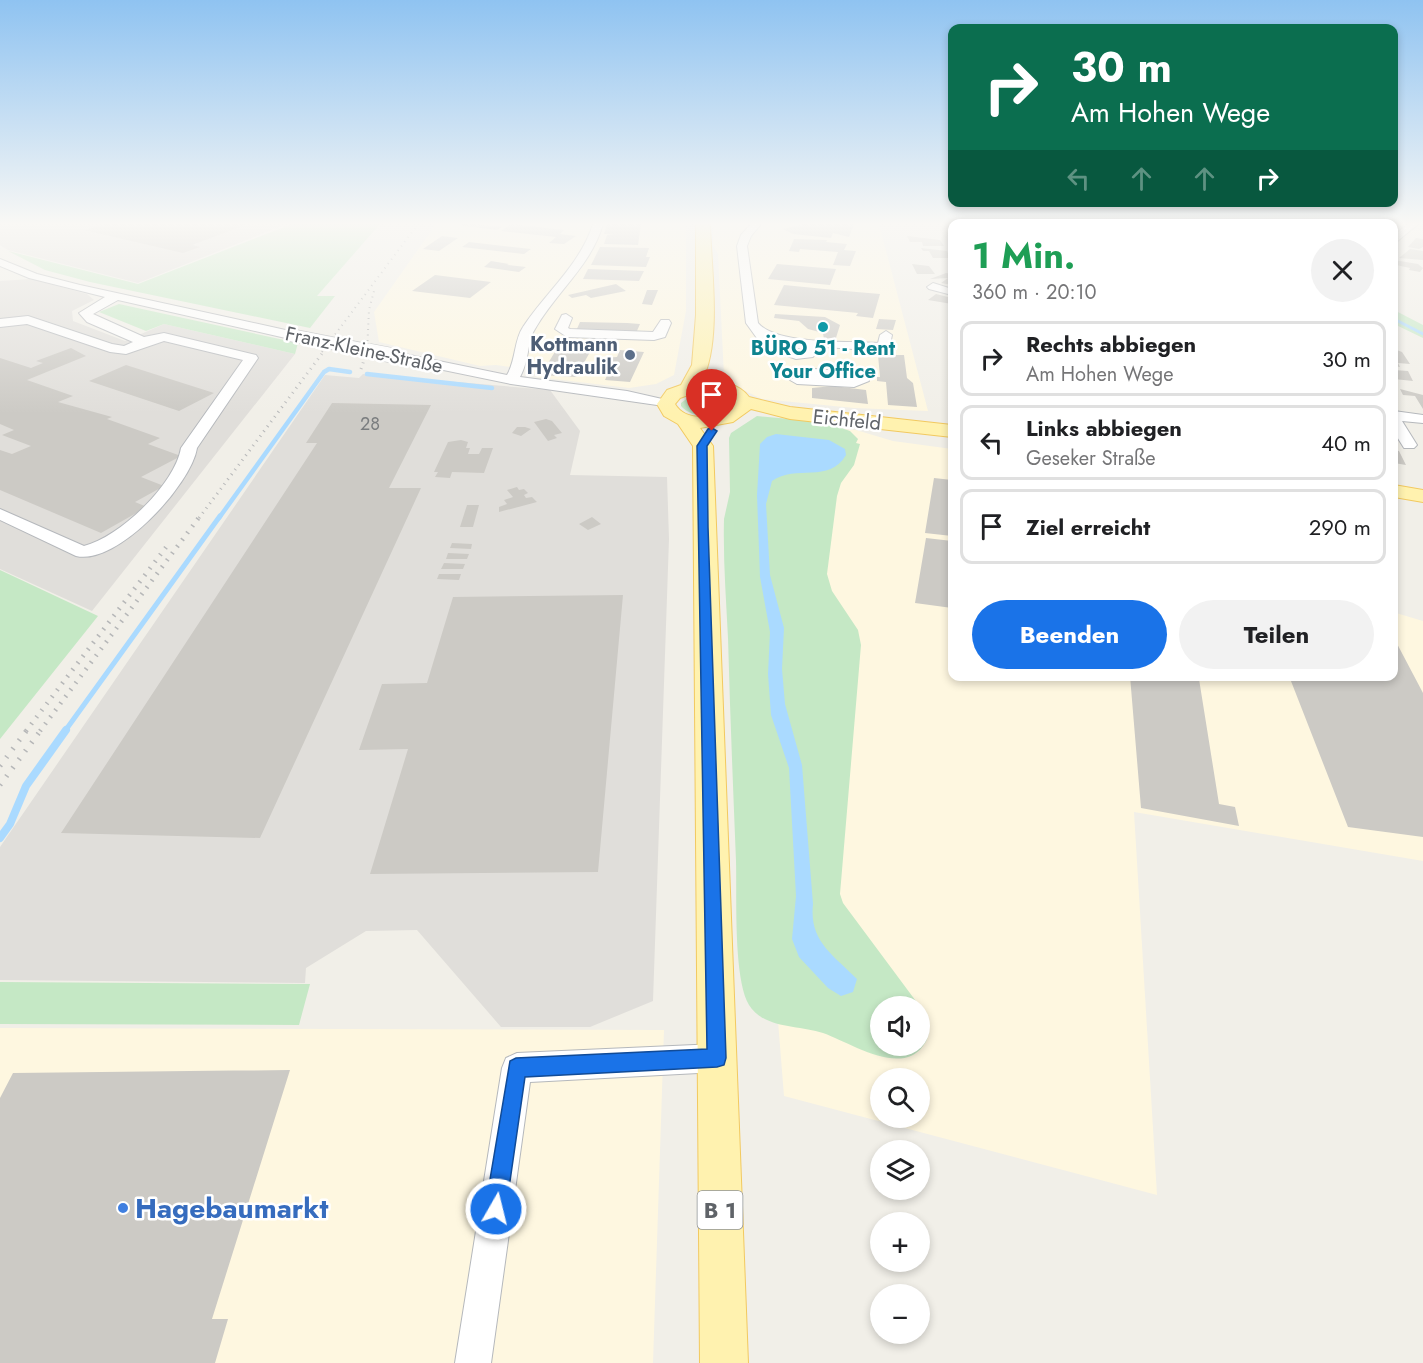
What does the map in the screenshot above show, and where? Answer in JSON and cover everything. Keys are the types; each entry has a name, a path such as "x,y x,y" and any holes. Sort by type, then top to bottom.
{"main road":[{"path":"702,288 701,365 716,387"},
{"path":"701,365 676,395 672,414 685,420 721,421"},
{"path":"676,395 716,387 730,390 741,407 721,421 702,446 685,420"},
{"name":"Eichfeld","path":"741,407 948,431"},
{"name":"B 1","path":"702,446 724,1363"},
{"path":"1398,492 1423,496"}],"street":[{"name":"Franz-Kleine-Straße","path":"85,288 290,335 511,380 627,395 676,395"},
{"path":"511,380 521,363 526,330 560,288"},
{"path":"747,288 752,323 764,335 769,345 796,354 826,343 880,347 884,346 886,335"},
{"path":"117,296 86,313 91,319 144,342"},
{"path":"566,318 560,327 567,333 654,336 660,334 665,323"},
{"path":"0,323 28,321 110,348 126,350 164,337 250,358 189,448 189,458 171,485 128,531 87,552 82,552 0,514"},
{"path":"764,335 811,349 827,359"},
{"path":"796,354 797,380 862,368"},
{"path":"1398,418 1423,419"},
{"path":"1398,425 1410,445"},
{"path":"473,1363 516,1068 717,1058"}],"shaded area":[{"path":"0,288 63,288 87,294 94,300 72,311 73,321 125,341 164,324 295,354 92,611 0,569"},
{"path":"391,288 686,288 686,311 674,375 656,384 629,388 537,377 532,370 496,365 480,366 379,342 374,312"},
{"path":"720,288 896,288 928,411 854,408 762,399 739,388 724,376"},
{"path":"363,374 550,390 580,431 570,475 667,477 669,539 653,1001 590,1027 501,1027 417,930 366,931 306,968 305,983 0,980 0,847 325,375 359,378"},
{"path":"774,426 856,430 893,441 948,448 948,681 1398,681 1398,614 1423,621 1423,861 1134,812 1157,1195 905,1128 930,1128 930,1068 870,1068 870,1119 784,1096 751,683"},
{"path":"0,1028 664,1030 653,1363 0,1363"}],"green space":[{"path":"117,288 324,288 317,296 335,296 310,328"},
{"path":"119,304 298,343 295,354 164,324 146,331 99,312"},
{"path":"1398,312 1423,325 1423,338 1398,326"},
{"path":"709,393 727,400 728,407 723,411 704,416 691,413 681,406 681,403 693,394"},
{"path":"757,416 835,423 835,426 850,431 858,439 856,443 860,444 854,465 841,483 837,496 827,574 832,591 858,630 861,645 840,894 843,903 913,996 870,996 870,1053 814,1030 783,1025 764,1018 749,1005 740,976 724,549 724,519 730,492 729,438 731,433"},
{"path":"0,570 98,616 0,739"},
{"path":"0,982 310,984 299,1025 0,1024"},
{"path":"880,1056 909,1056 902,1058"}],"water":[{"path":"776,434 829,440 845,449 846,455 839,464 831,469 781,476 772,481 766,504 770,575 784,628 782,669 785,704 802,765 815,928 824,946 857,979 853,992 841,996 828,988 799,957 792,939 796,896 789,768 771,715 768,674 770,632 760,577 757,495 760,444 767,437"}],"building":[{"path":"417,288 484,288 470,298 412,291"},
{"path":"600,288 621,288 626,291 591,298 586,295 572,298 568,295"},
{"path":"783,288 812,288 880,294 873,318 856,316 858,313 774,305"},
{"path":"647,290 658,290 652,305 642,304"},
{"path":"936,294 948,297 948,303 928,300"},
{"name":"BÜRO 51 - Rent Your Office","path":"775,314 825,317 840,325 835,341 824,340 823,333 808,329 799,321 774,318"},
{"path":"879,319 896,320 893,330 876,329"},
{"path":"580,322 640,324 636,333 576,331"},
{"path":"71,348 86,356 27,380 73,396 58,402 112,417 107,419 160,438 148,444 181,456 141,477 164,486 135,502 147,507 101,533 0,490 0,450 12,454 31,446 2,435 14,430 0,424 0,358 31,368 43,363 36,361"},
{"path":"556,350 590,352 576,377 541,375"},
{"path":"620,350 644,352 630,382 605,380 612,365 600,364 603,358 617,357"},
{"path":"1398,350 1402,352 1410,364 1398,363"},
{"path":"878,355 904,355 907,378 913,383 917,407 888,405 886,382 877,381 877,377 880,377"},
{"path":"126,365 214,393 179,411 89,381"},
{"path":"1398,370 1408,371 1413,381 1398,379"},
{"path":"833,386 866,390 868,404 812,398 812,388"},
{"path":"1400,389 1423,395 1423,409 1415,396 1403,395"},
{"path":"332,403 431,405 389,488 421,488 260,838 61,833 317,443 306,443"},
{"path":"546,419 552,421 562,433 554,435 557,438 548,441 534,422"},
{"path":"517,427 531,429 521,436 512,433"},
{"path":"461,440 468,442 466,448 470,448 468,454 479,454 482,448 493,448 484,473 452,472 450,478 435,477 438,472 434,472 448,442"},
{"path":"1398,451 1399,451 1406,465 1398,464"},
{"path":"934,478 948,480 948,536 925,533"},
{"path":"517,487 528,493 524,495 526,498 532,497 537,502 499,512 499,507 507,504 504,500 513,497 507,490"},
{"path":"467,505 479,505 473,527 460,527"},
{"path":"592,517 601,524 588,530 579,524"},
{"path":"926,538 948,541 948,607 915,603"},
{"path":"452,543 472,544 471,549 450,548"},
{"path":"448,553 469,554 467,559 446,559"},
{"path":"444,563 465,564 463,569 441,569"},
{"path":"439,574 461,574 459,580 437,579"},
{"path":"623,595 598,872 370,874 408,749 359,750 382,684 427,683 453,597"},
{"path":"1398,646 1423,693 1423,837 1348,827 1291,681 1398,681"},
{"path":"1130,681 1199,681 1219,804 1235,807 1239,826 1141,808"},
{"name":"Hagebaumarkt","path":"290,1070 212,1319 228,1319 215,1363 0,1363 0,1098 13,1073"}],"waterway":[{"path":"1398,321 1423,334"},
{"path":"219,518 324,372 329,369 350,372"},
{"path":"367,374 492,388"},
{"path":"65,731 220,516"},
{"path":"0,838 10,824 26,786 66,730"}],"railway":[{"path":"322,352 370,288"},
{"path":"367,352 369,310 374,291"},
{"path":"199,518 324,351"},
{"path":"361,369 367,351"},
{"path":"40,731 200,516"},
{"path":"26,731 167,546"},
{"path":"0,766 27,730"},
{"path":"0,785 41,730"}],"place":[{"name":"BÜRO 51 - Rent Your Office","path":"823,327"},
{"name":"Kottmann Hydraulik","path":"630,355"},
{"name":"Hagebaumarkt","path":"123,1208"}],"route":[{"path":"496,1209 516,1068 717,1058 702,446 712,431"}]}
